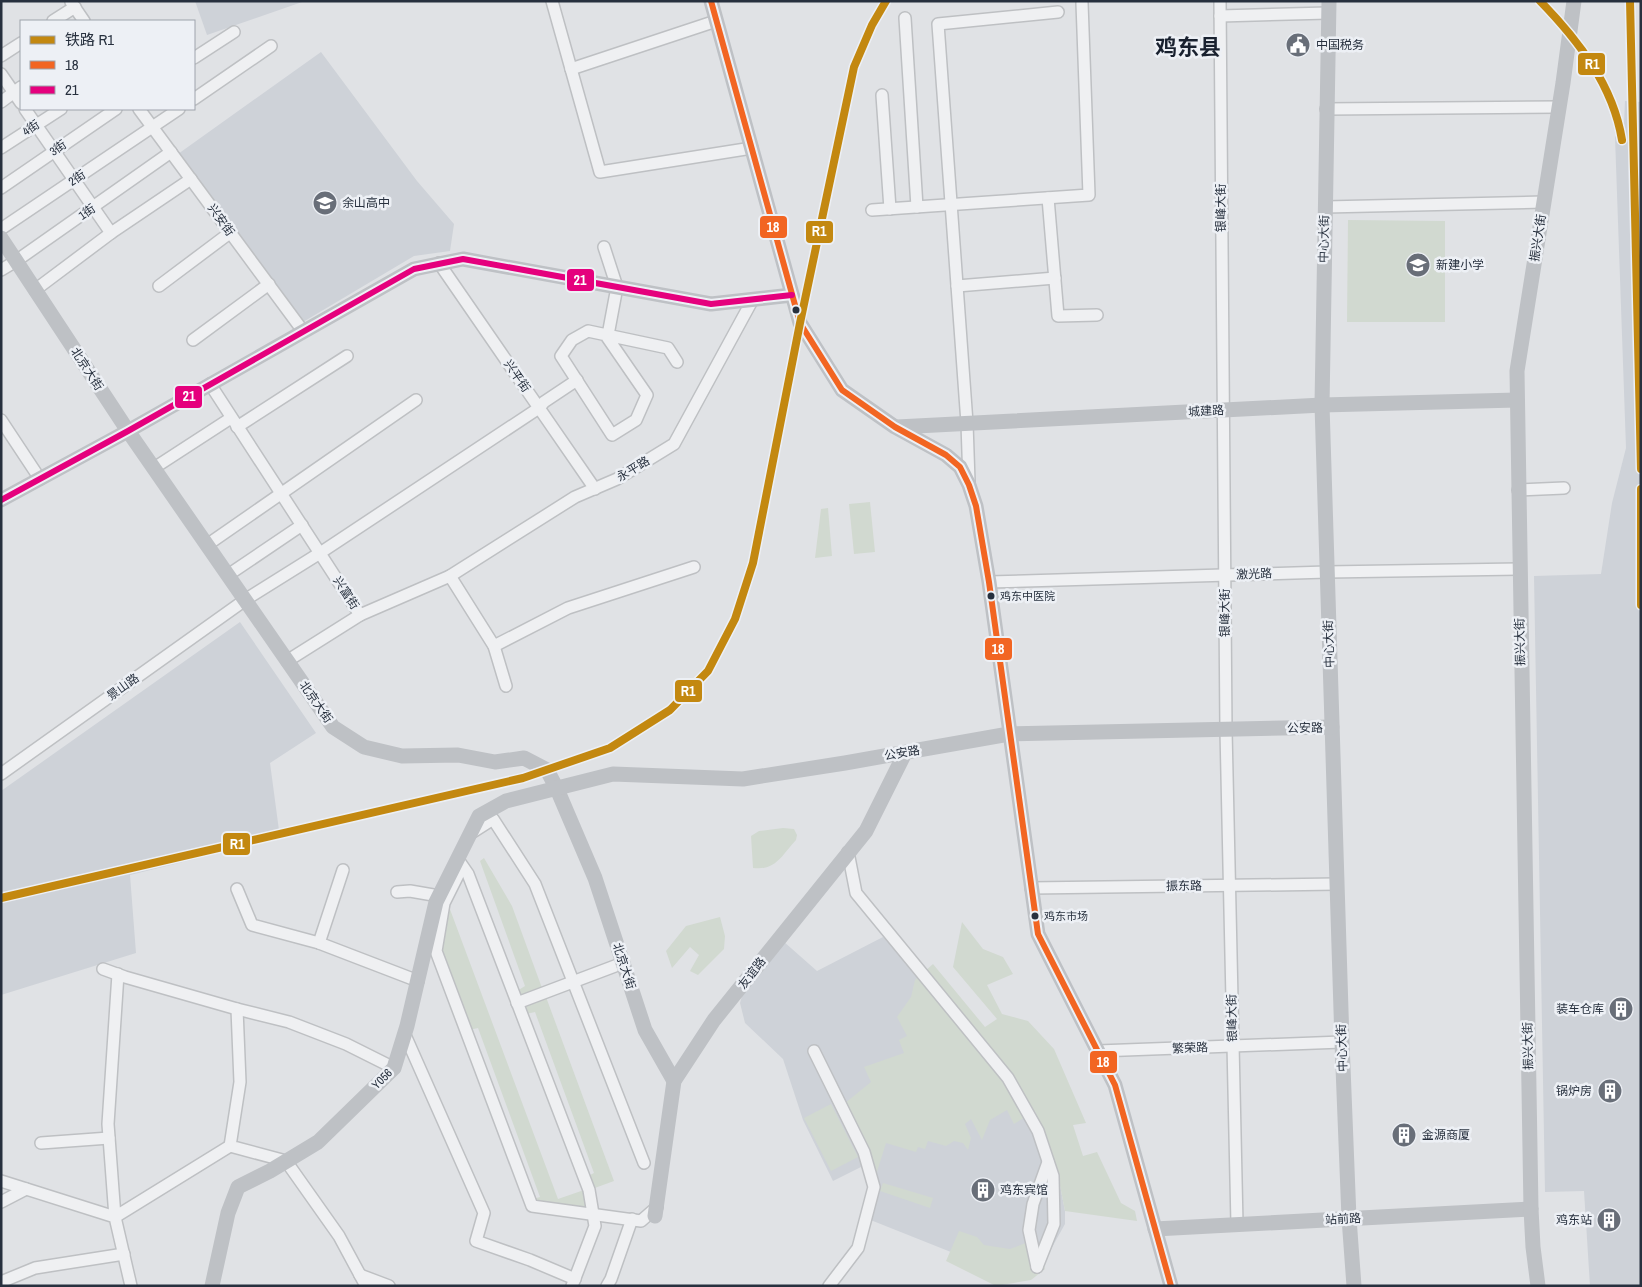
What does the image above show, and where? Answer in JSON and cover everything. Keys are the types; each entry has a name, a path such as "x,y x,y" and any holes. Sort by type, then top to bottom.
{"street":[{"path":"552,1 600,172 752,148"},
{"path":"711,1 800,323 842,390 895,427 946,455 960,467 969,485 976,506 989,582 1038,934 1115,1084 1171,1286"},
{"name":"银峰大街","path":"1220,1 1226,730 1237,1224"},
{"name":"振兴大街","path":"1538,1286 1531,1209 1517,371 1574,1"},
{"path":"872,210 1089,195 1082,3"},
{"path":"54,20 73,4 83,20"},
{"path":"1220,16 1329,7"},
{"name":"中心大街","path":"1329,7 1322,405 1342,1042 1349,1218 1354,1286"},
{"path":"969,485 967,423 938,24 1058,12"},
{"path":"905,18 917,207"},
{"path":"571,69 716,21"},
{"path":"195,57 234,32"},
{"path":"1,56 20,43"},
{"path":"195,98 271,46"},
{"path":"1,74 18,90 1,102"},
{"path":"882,94 890,209"},
{"path":"1326,109 1559,107"},
{"path":"26,110 111,233"},
{"name":"4街","path":"1,148 59,110"},
{"name":"3街","path":"1,188 115,110"},
{"name":"兴安街","path":"140,110 303,331"},
{"name":"2街","path":"1,229 178,110"},
{"name":"1街","path":"1,270 172,152"},
{"path":"35,290 111,233 191,179"},
{"path":"1048,198 1058,316 1097,315"},
{"path":"1325,207 1544,202"},
{"path":"159,286 230,232"},
{"name":"北京大街","path":"1,238 128,431 333,727 364,747 402,756 458,756 495,762 524,758 547,770 595,878 645,1030 674,1081"},
{"path":"604,247 617,287 608,335 608,337 647,395 636,420 612,435 561,356 572,340 588,331 608,335 668,348 677,362"},
{"path":"1,500 128,431 414,268 463,259 711,304 792,295"},
{"name":"兴平街","path":"440,263 595,489"},
{"path":"956,286 1055,278"},
{"path":"192,340 269,284"},
{"name":"永平路","path":"450,576 575,497 617,479 674,444 753,299"},
{"path":"154,468 347,356"},
{"name":"景山路","path":"4,768 245,600 320,553 539,408 544,402 577,380"},
{"name":"兴富街","path":"210,384 360,615 450,576"},
{"path":"207,545 416,400"},
{"name":"城建路","path":"895,427 1322,405 1517,400"},
{"path":"1,420 40,479"},
{"path":"1518,490 1564,488"},
{"path":"228,575 302,525"},
{"path":"494,646 568,608 694,567"},
{"name":"激光路","path":"989,582 1327,572 1519,569"},
{"path":"450,576 494,646 506,686"},
{"path":"287,661 360,615"},
{"name":"公安路","path":"479,816 506,801 613,774 743,779 1009,734 1332,727"},
{"name":"友谊路","path":"656,1211 674,1081 714,1020 866,831 905,753"},
{"name":"Y056","path":"212,1286 228,1213 238,1187 318,1142 394,1068 418,981 436,902 460,863 479,816"},
{"path":"471,833 493,819 535,884 644,1163"},
{"path":"848,852 856,893 1008,1078 1038,1131 1053,1176 1054,1224 1037,1267 1029,1230 1033,1204 1048,1162"},
{"path":"404,1035 484,1213 476,1241 530,1260 573,1282 595,1226 589,1190 468,874 460,863"},
{"path":"460,863 444,903 436,952 532,1206 641,1221 656,1211"},
{"path":"319,943 343,870"},
{"name":"振东路","path":"1031,888 1337,884"},
{"path":"237,889 252,925 319,943 418,981"},
{"path":"397,892 410,891 439,896"},
{"path":"517,1002 623,962"},
{"path":"103,969 237,1009 289,1022 346,1044 394,1068"},
{"path":"118,974 108,1124 115,1217 131,1286"},
{"path":"230,1146 240,1082 237,1009"},
{"name":"繁荣路","path":"1098,1051 1342,1042"},
{"path":"814,1052 864,1152 874,1187 858,1248 829,1286"},
{"path":"41,1143 109,1138"},
{"path":"1,1181 115,1217 230,1146 286,1161 339,1236 366,1286"},
{"path":"1,1202 26,1189"},
{"name":"站前路","path":"1155,1229 1531,1209"},
{"path":"606,1286 611,1279 632,1219"},
{"path":"1,1282 35,1268 124,1254"},
{"path":"360,1275 390,1286"}],"shaded area":[{"path":"195,1 305,1 207,35"},
{"name":"余山高中","path":"321,52 417,181 454,224 450,251 414,256 303,322 178,154"},
{"path":"1625,101 1641,102 1641,1286 1590,1286 1584,1191 1545,1192 1534,576 1601,574 1612,503 1626,448 1615,137 1624,124"},
{"path":"1348,220 1445,221 1445,322 1347,322"},
{"path":"870,502 875,552 854,554 849,504"},
{"path":"828,508 832,556 815,558 821,509"},
{"path":"240,622 316,733 270,763 280,838 130,875 136,953 1,995 1,791"},
{"path":"783,828 794,829 797,835 796,840 778,861 767,867 753,868 751,836 759,831"},
{"path":"484,858 512,906 542,988 521,995 517,991 525,986 480,861"},
{"path":"448,904 558,1199 584,1190 588,1206 584,1209 541,1203 533,1199 540,1197 478,1028 469,1030 439,951"},
{"path":"720,917 725,936 724,949 698,975 690,971 699,955 690,947 672,968 666,951 686,926"},
{"path":"962,922 983,949 1003,957 1013,974 987,985 1002,1014 1028,1021 1054,1049 1086,1123 1073,1125 1083,1156 1097,1152 1121,1203 1135,1211 1137,1221 1065,1211 1056,1165 1035,1111 1014,1124 1007,1110 990,1120 982,1140 971,1119 965,1124 971,1138 968,1150 963,1143 954,1141 946,1146 928,1141 925,1149 918,1147 916,1152 886,1143 876,1175 844,1104 871,1082 864,1067 904,1053 899,1040 907,1036 897,1017 911,997 915,980 933,964 985,1027 997,1019 953,967"},
{"path":"883,937 918,972 1035,1111 1056,1165 1065,1211 1065,1224 1050,1251 991,1268 868,1219 869,1163 833,1181 803,1120 783,1059 745,1023 740,1003 744,989 783,941 817,971"},
{"path":"546,997 614,1181 592,1189 588,1176 594,1173 535,1012 526,1014 526,1004"},
{"path":"831,1104 858,1157 831,1171 804,1118"},
{"path":"883,1183 933,1198 930,1208 880,1191"},
{"path":"959,1231 977,1237 984,1245 1010,1249 1036,1239 1045,1269 1031,1280 996,1286 946,1261"}],"rail line":[{"name":"R1","path":"1,898 523,778 610,748 670,710 708,671 735,619 753,563 800,323 854,67 872,25 886,1"},
{"name":"R1","path":"1540,1 1568,31 1592,64 1611,101 1622,140"},
{"name":"R1","path":"1630,1 1641,469"},
{"name":"R1","path":"1641,489 1641,605"}],"transit line":[{"name":"18","path":"711,1 800,323 842,390 895,427 946,455 960,467 969,485 976,506 989,582 1038,934 1115,1085 1171,1286"},
{"name":"21","path":"1,500 128,431 414,269 463,259 711,304 792,295"}],"place":[{"name":"中国税务","path":"1298,45"},
{"name":"余山高中","path":"325,203"},
{"name":"新建小学","path":"1418,265"},
{"name":"鸡东中医院","path":"991,596"},
{"name":"鸡东市场","path":"1035,916"},
{"name":"装车仓库","path":"1621,1009"},
{"name":"锅炉房","path":"1610,1091"},
{"name":"金源商厦","path":"1404,1135"},
{"name":"鸡东宾馆","path":"983,1190"},
{"name":"鸡东站","path":"1609,1220"}],"district":[{"name":"鸡东县","path":"1188,47"}]}
